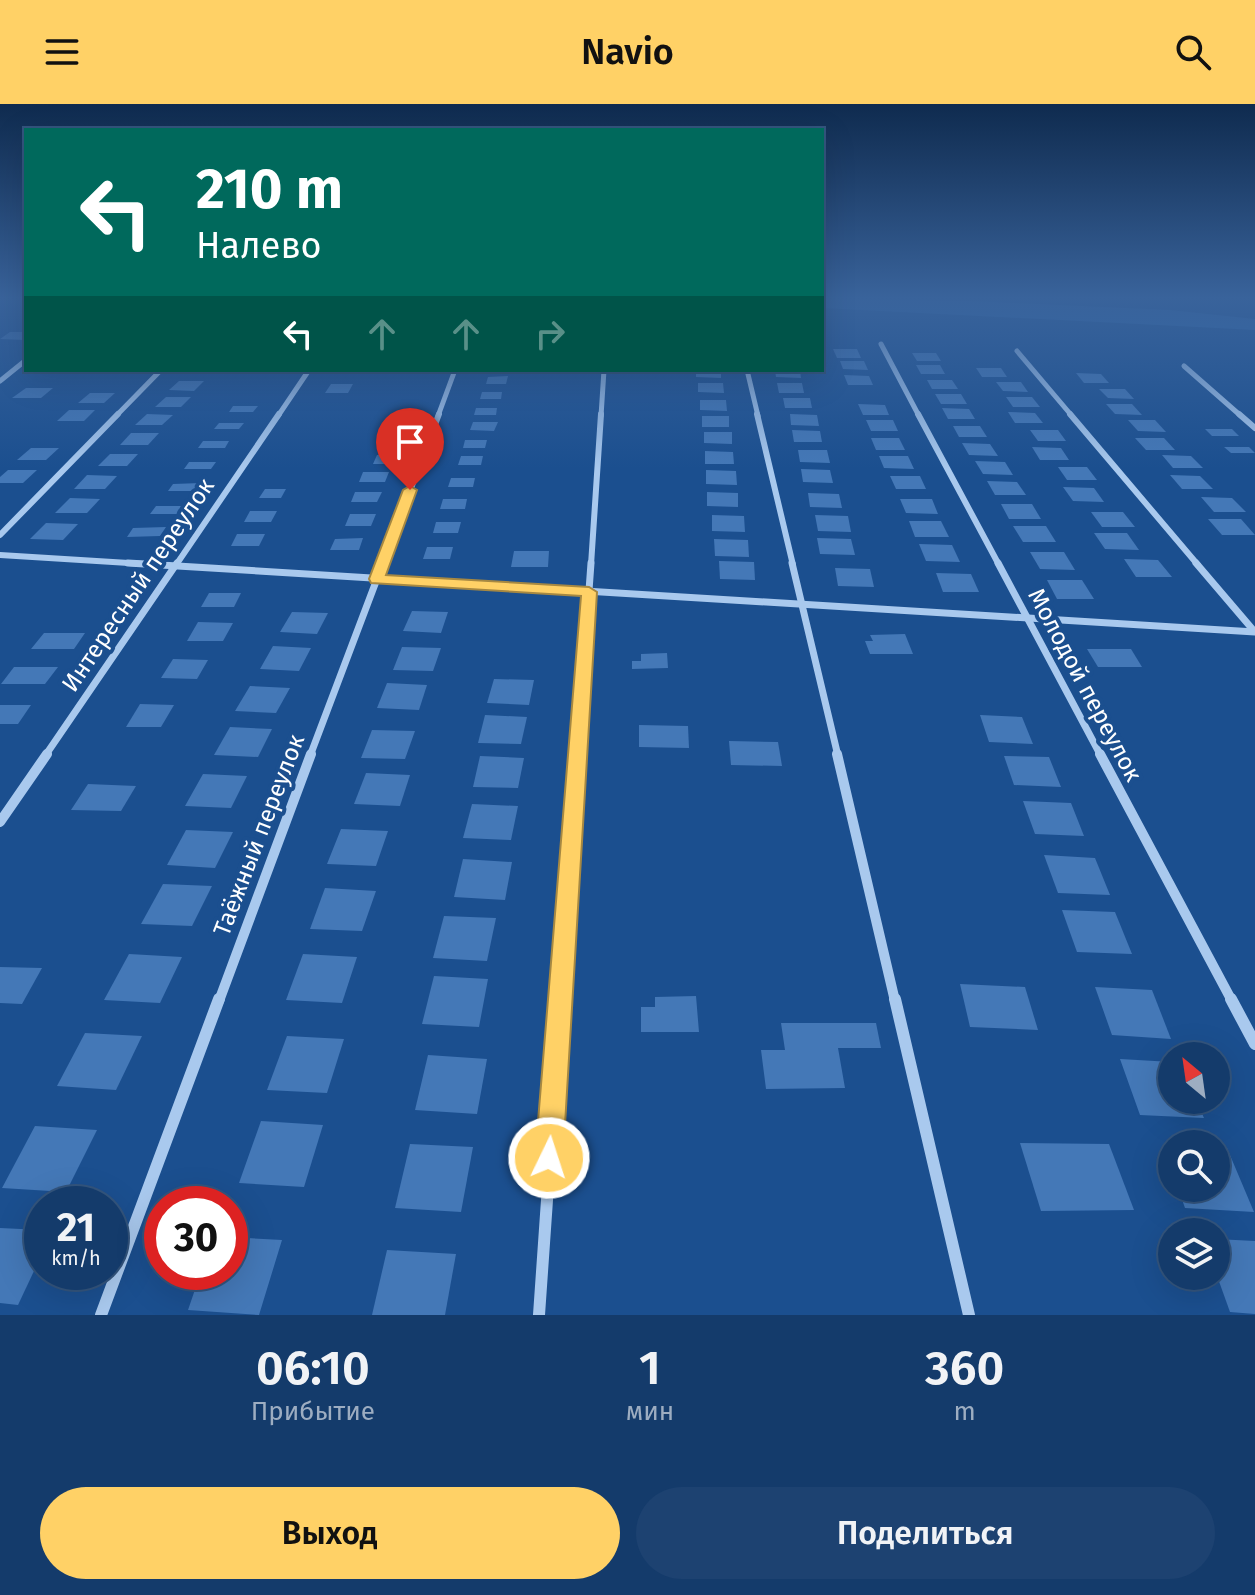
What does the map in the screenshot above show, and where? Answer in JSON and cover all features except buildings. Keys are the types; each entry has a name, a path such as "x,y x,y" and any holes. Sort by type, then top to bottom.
{"street":[{"name":"Молодой переулок","path":"887,356 1255,1044"},
{"path":"1021,356 1255,632"},
{"path":"0,381 24,362"},
{"path":"1184,366 1255,428"},
{"path":"0,535 159,372"},
{"name":"Интересный переулок","path":"0,822 308,372"},
{"name":"Таёжный переулок","path":"101,1315 454,372"},
{"path":"539,1315 604,372"},
{"path":"747,372 969,1315"},
{"path":"0,555 1255,632"}],"route":[{"path":"410,490 376,579 589,592 549,1158"}]}
